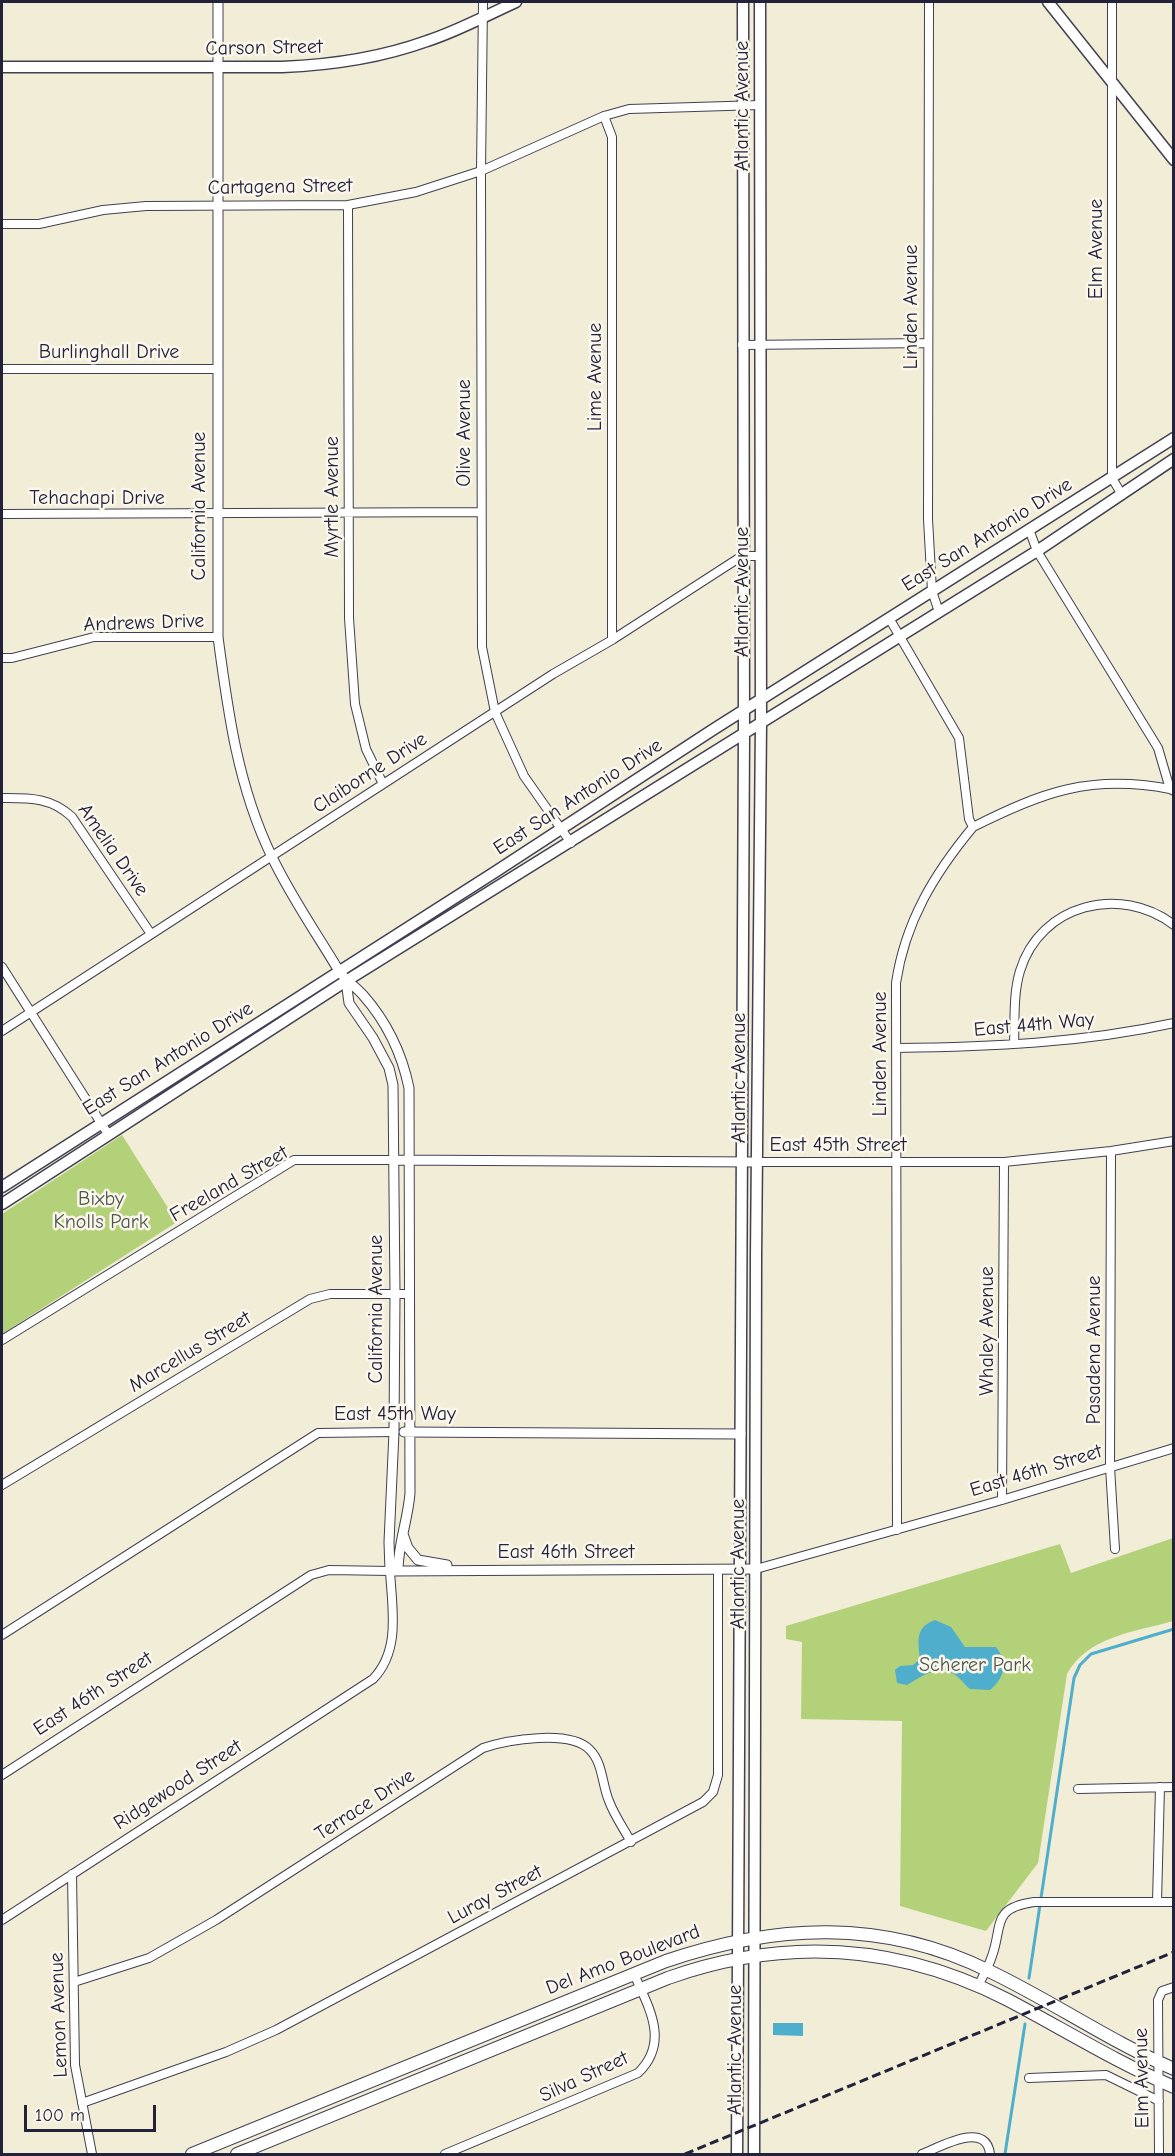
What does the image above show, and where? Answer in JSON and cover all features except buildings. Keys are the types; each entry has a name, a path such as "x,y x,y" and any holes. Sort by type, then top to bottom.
{"main road":[{"name":"Carson Street","path":"2,67 303,67 352,61 420,44 516,2"},
{"name":"Atlantic Avenue","path":"737,2154 744,732 743,2"},
{"name":"Atlantic Avenue","path":"754,2154 757,1162 761,723 760,2"},
{"path":"1048,2 1173,160"},
{"name":"East San Antonio Drive","path":"2,1186 339,972 760,699 1173,438"},
{"name":"East San Antonio Drive","path":"2,1204 346,981 1037,551 1173,459"},
{"name":"Del Amo Boulevard","path":"192,2154 692,1952 755,1937 812,1931 879,1937 920,1946 986,1969 1173,2069"},
{"name":"Del Amo Boulevard","path":"237,2154 640,1989 702,1966 755,1954 820,1951 861,1953 906,1961 978,1986 1173,2087"}],"street":[{"name":"California Avenue","path":"218,2 218,637 231,732 245,789 273,858 339,972 362,994 390,1032 405,1067 409,1088 409,1517 394,1571 392,1646 382,1670 373,1679"},
{"name":"Olive Avenue","path":"483,2 482,647 495,712 524,776 571,843"},
{"name":"Linden Avenue","path":"929,2 928,519 932,591 939,612"},
{"name":"Elm Avenue","path":"1112,2 1113,478 1122,495"},
{"name":"Cartagena Street","path":"2,224 39,224 103,210 348,205 416,192 481,171 604,116 629,109 760,105"},
{"name":"Lime Avenue","path":"604,116 612,137 612,640"},
{"name":"Myrtle Avenue","path":"348,205 349,618 355,704 366,749 383,784"},
{"path":"742,345 928,343"},
{"name":"Burlinghall Drive","path":"2,369 217,369"},
{"name":"Tehachapi Drive","path":"2,514 481,512"},
{"path":"889,618 959,738 969,819 973,827 1017,804 1071,787 1113,782 1172,790 1158,748 1037,551 1029,529"},
{"path":"742,556 761,556"},
{"name":"Claiborne Drive","path":"2,1031 273,858 495,712 742,556"},
{"name":"Andrews Drive","path":"2,658 12,658 94,638 218,637"},
{"name":"Amelia Drive","path":"2,798 37,798 60,806 72,818 151,934"},
{"name":"Linden Avenue","path":"897,1530 896,982 900,953 908,929 935,877 973,827"},
{"path":"1014,1044 1015,995 1020,970 1031,948 1057,918 1094,905 1128,903 1159,914 1173,925"},
{"path":"2,967 108,1134"},
{"name":"California Avenue","path":"346,981 349,1003 374,1038 388,1068 394,1101 394,1432 389,1542 394,1571"},
{"name":"East 44th Way","path":"897,1048 1014,1044 1090,1037 1173,1023"},
{"name":"East 45th Street","path":"394,1160 1004,1162 1111,1151 1173,1141"},
{"name":"Pasadena Avenue","path":"1111,1151 1110,1467 1115,1549"},
{"name":"Freeland Street","path":"2,1341 294,1160 394,1160"},
{"name":"Whaley Avenue","path":"1002,1500 1004,1162"},
{"name":"Marcellus Street","path":"2,1485 310,1299 330,1294 409,1294"},
{"name":"East 45th Way","path":"2,1635 318,1433 741,1434"},
{"name":"East 46th Street","path":"2,1774 311,1575 329,1570 756,1569 1002,1500 1173,1448"},
{"path":"403,1534 408,1548 418,1560 446,1564 453,1570"},
{"name":"Luray Street","path":"82,2103 226,2052 276,2030 703,1802 716,1786 718,1775 718,1570"},
{"name":"Ridgewood Street","path":"2,1920 373,1679"},
{"name":"Terrace Drive","path":"74,1982 149,1958 216,1920 483,1748 504,1741 571,1740 589,1748 598,1762 609,1803 631,1842"},
{"path":"1157,1902 1160,1787"},
{"path":"1078,1789 1173,1787"},
{"name":"Lemon Avenue","path":"72,1874 75,2065 92,2154"},
{"path":"978,1986 993,1954 1000,1920 1013,1906 1034,1902 1173,1902"},
{"name":"Silva Street","path":"445,2154 638,2073 648,2063 656,2043 655,2032 634,1974"},
{"name":"Elm Avenue","path":"1159,2154 1158,2000 1162,1991 1173,1987"},
{"path":"1029,2078 1106,2075 1159,2101"},
{"path":"922,2154 966,2138 984,2140 988,2144 990,2154"}],"green space":[{"name":"Bixby Knolls Park","path":"122,1135 177,1222 2,1334 2,1214"},
{"name":"Scherer Park","path":"1173,1538 1173,1621 1100,1643 1076,1661 1067,1674 1038,1863 986,1931 900,1906 902,1721 801,1719 802,1642 786,1639 786,1626 1060,1544 1071,1573"}],"water":[{"path":"935,1620 951,1627 965,1647 996,1647 1002,1658 1003,1670 999,1680 990,1690 970,1689 953,1674 940,1670 926,1674 907,1685 897,1683 895,1670 900,1666 913,1665 920,1659 919,1635 924,1627"},
{"path":"773,2023 803,2023 803,2036 773,2035"}],"waterway":[{"path":"1029,1978 1074,1678 1080,1665 1091,1654 1174,1629"},
{"path":"1005,2154 1025,2024"}],"railway":[{"path":"685,2154 1174,1952"}]}
